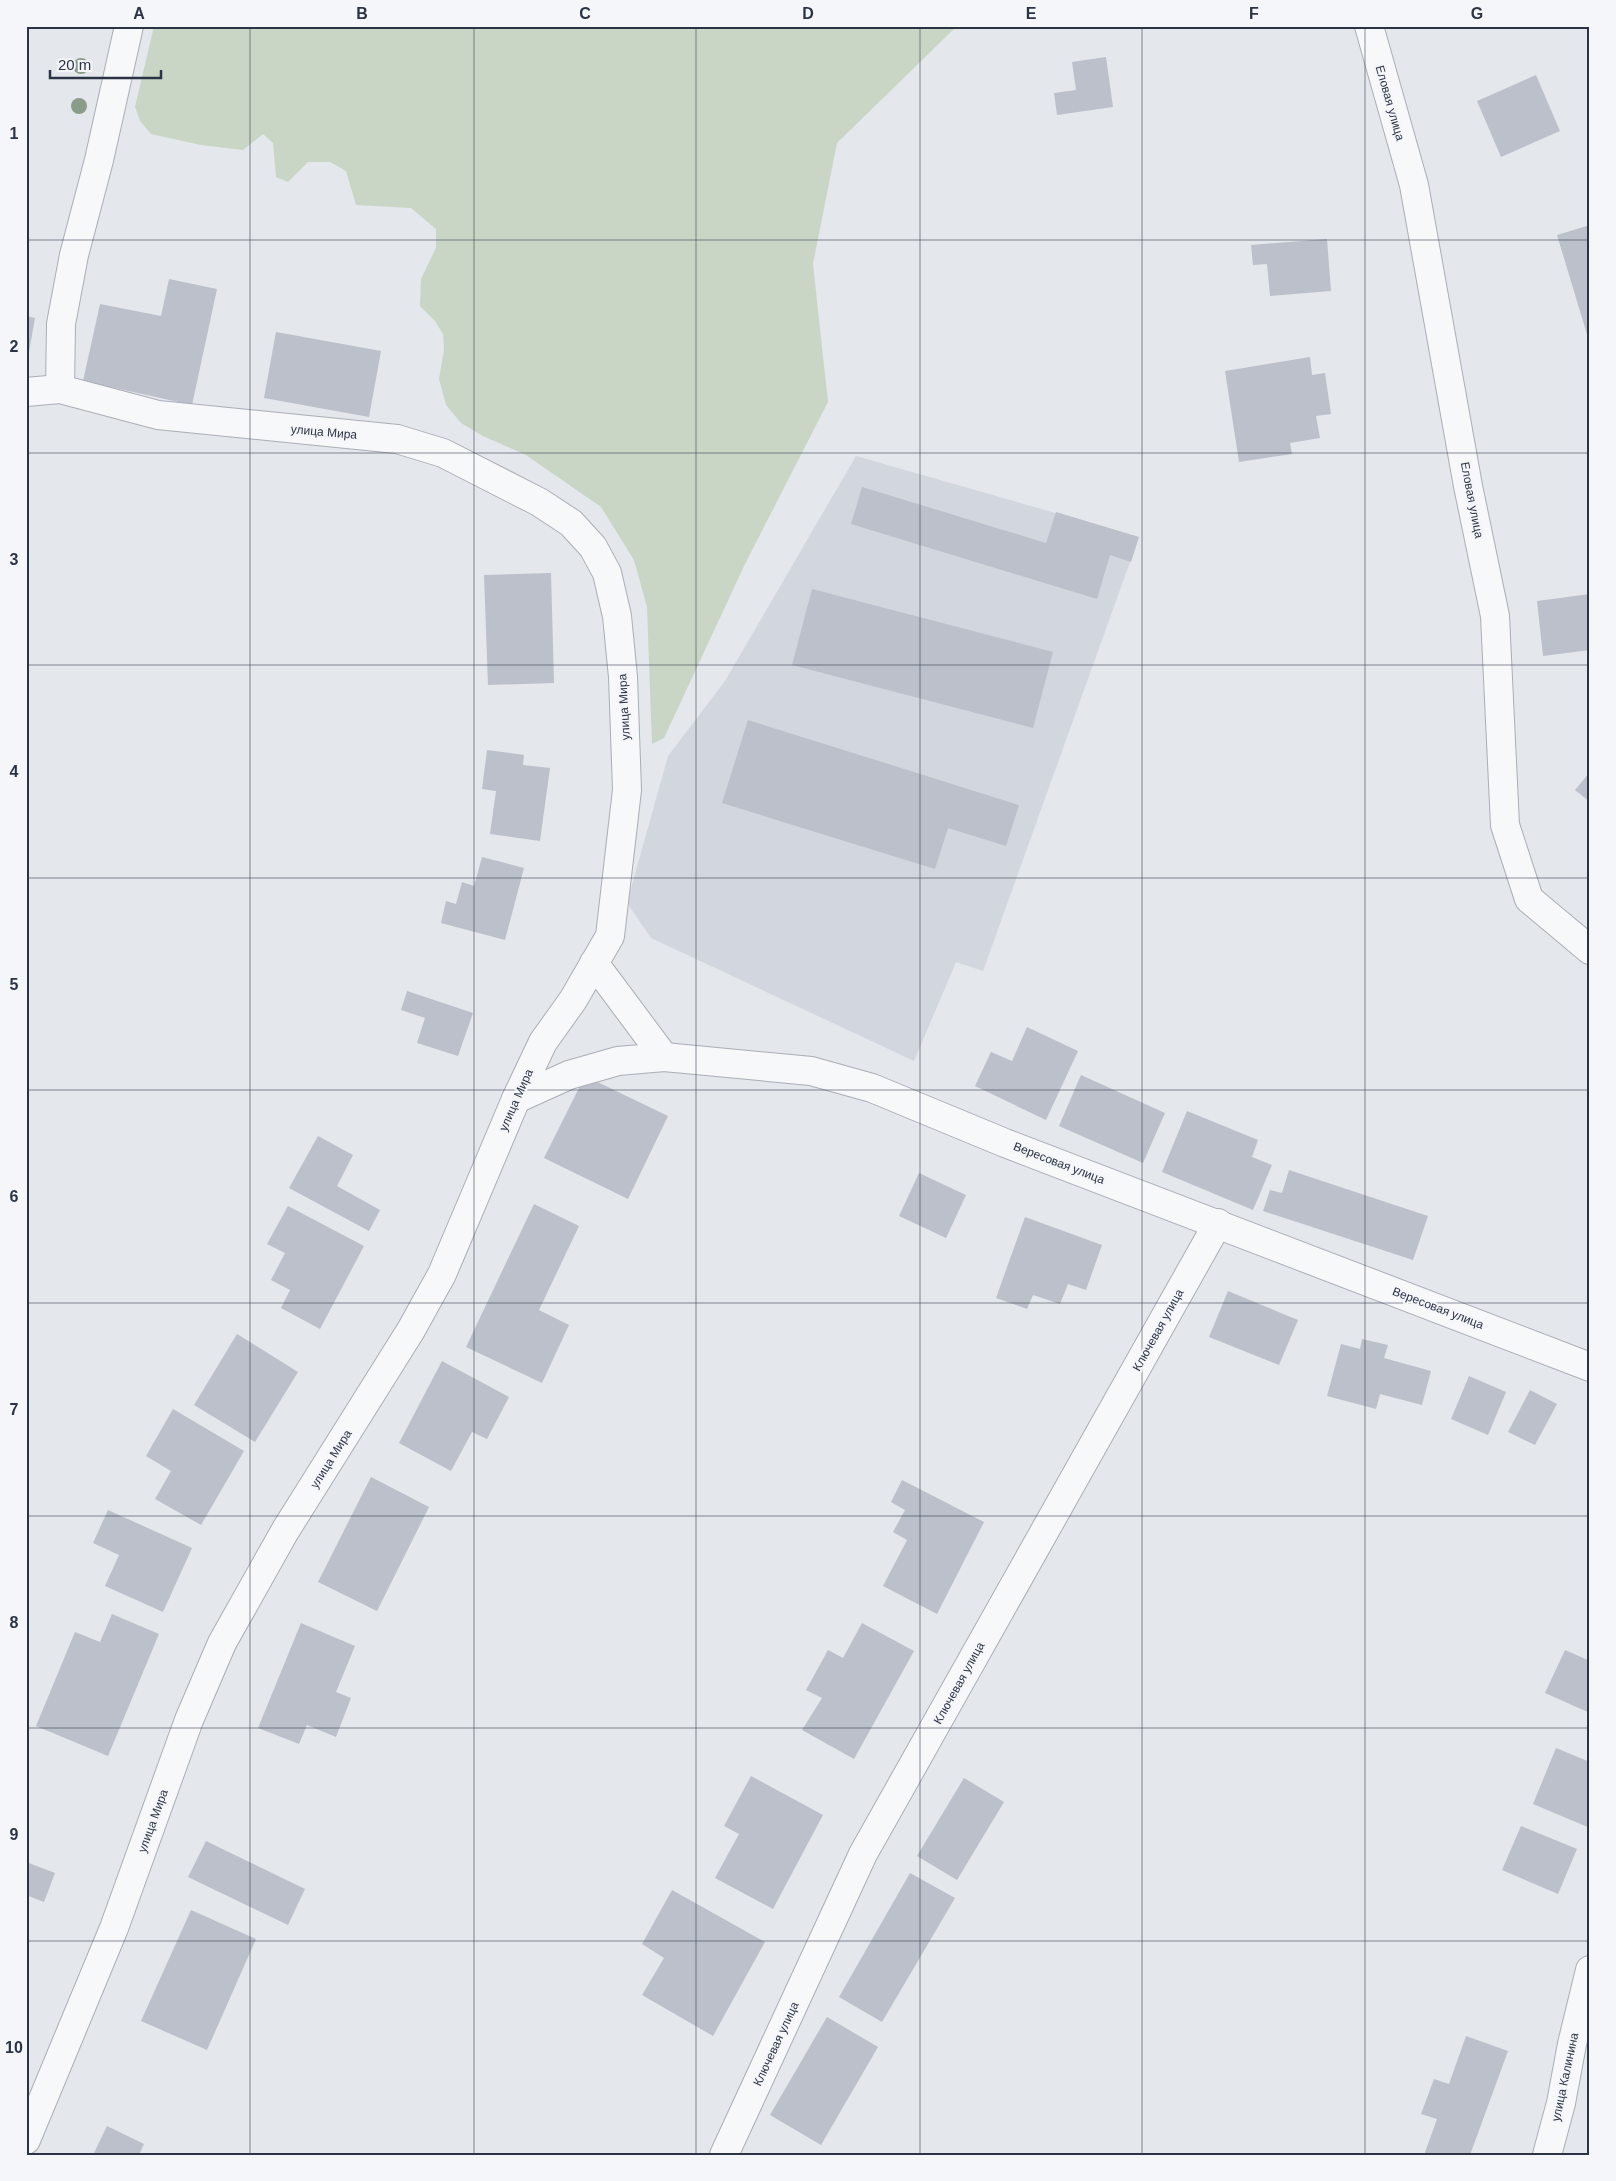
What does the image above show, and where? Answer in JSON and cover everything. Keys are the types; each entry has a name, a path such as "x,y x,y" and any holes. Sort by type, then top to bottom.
{"street":[{"path":"60,389 62,316 74,254 99,160 129,26"},
{"name":"Еловая улица","path":"1369,26 1414,185 1466,476 1495,616 1505,825 1529,898 1590,950"},
{"name":"улица Мира","path":"26,392 60,389 158,415 397,439 443,453 539,502 577,529 593,547 607,573 616,616 623,677 627,790 610,936 573,1000 544,1042 516,1099 442,1274 411,1330 286,1531 222,1643 189,1720 114,1928 26,2140"},
{"path":"594,963 664,1056"},
{"name":"Вересовая улица","path":"516,1099 570,1075 618,1061 664,1056 811,1071 872,1088 1005,1142 1590,1367"},
{"name":"Ключевая улица","path":"724,2155 863,1854 1218,1223"},
{"name":"улица Калинина","path":"1547,2155 1561,2103 1572,2044 1590,1970"}],"shaded area":[{"path":"856,456 1139,537 983,971 956,962 914,1061 651,938 627,903 668,756 725,681"}],"green space":[{"path":"154,26 957,26 837,143 813,264 828,402 745,564 664,738 652,744 647,607 634,560 601,507 526,455 483,436 461,423 446,405 439,379 444,350 443,334 435,321 420,306 421,279 436,248 436,229 411,208 356,205 346,171 330,162 308,162 288,182 276,177 273,143 263,134 243,150 201,145 151,134 140,121 135,107"}],"building":[{"path":"1106,57 1113,107 1057,115 1054,93 1076,90 1072,62"},
{"path":"1536,75 1560,131 1501,157 1477,101"},
{"path":"1590,225 1590,341 1589,341 1557,235"},
{"path":"1327,239 1331,291 1270,296 1267,264 1253,265 1251,245"},
{"path":"169,279 217,289 192,405 83,381 100,304 161,316"},
{"path":"26,316 35,318 27,363 26,363"},
{"path":"276,332 381,351 369,417 264,398"},
{"path":"1310,357 1312,375 1325,373 1331,414 1316,416 1320,438 1290,443 1292,454 1239,462 1225,371"},
{"path":"862,487 1046,543 1056,512 1139,537 1131,562 1110,555 1097,599 851,524"},
{"path":"551,573 554,683 488,685 484,575"},
{"path":"812,589 1053,652 1033,728 792,665"},
{"path":"1590,594 1590,650 1543,656 1537,601"},
{"path":"748,720 1019,805 1006,846 948,828 935,869 722,803"},
{"path":"487,750 524,755 523,765 550,768 540,841 490,834 496,791 482,789"},
{"path":"1590,772 1590,802 1575,790"},
{"path":"482,857 524,868 505,940 441,923 446,901 456,904 462,882 474,886"},
{"path":"407,991 473,1013 458,1056 417,1043 425,1018 401,1010"},
{"path":"1027,1027 1078,1051 1046,1120 975,1086 991,1052 1012,1061"},
{"path":"1081,1075 1165,1113 1143,1163 1059,1126"},
{"path":"585,1076 668,1116 628,1199 544,1158"},
{"path":"1187,1111 1258,1140 1252,1157 1272,1165 1253,1210 1162,1172"},
{"path":"318,1136 353,1155 337,1186 380,1210 369,1231 289,1188"},
{"path":"1289,1170 1428,1216 1413,1260 1263,1211 1270,1190 1282,1193"},
{"path":"919,1173 966,1195 946,1238 899,1216"},
{"path":"534,1204 579,1226 539,1310 569,1325 542,1383 466,1347"},
{"path":"288,1206 364,1246 320,1329 281,1308 290,1290 271,1280 285,1253 267,1244"},
{"path":"1025,1217 1102,1245 1086,1290 1068,1284 1060,1304 1033,1295 1027,1309 996,1298"},
{"path":"1228,1291 1298,1320 1279,1365 1209,1337"},
{"path":"237,1334 298,1372 255,1442 194,1405"},
{"path":"1362,1339 1388,1345 1384,1358 1431,1371 1422,1405 1380,1394 1376,1409 1327,1396 1341,1344 1360,1349"},
{"path":"442,1361 509,1397 487,1439 472,1432 451,1471 399,1443"},
{"path":"1469,1376 1506,1392 1488,1435 1451,1419"},
{"path":"1530,1390 1557,1404 1535,1445 1508,1432"},
{"path":"173,1409 244,1451 201,1525 155,1499 171,1471 146,1456"},
{"path":"371,1477 429,1507 377,1611 318,1582"},
{"path":"902,1480 984,1522 937,1614 883,1586 907,1540 893,1532 905,1510 891,1502"},
{"path":"108,1510 192,1548 163,1612 105,1586 119,1555 93,1543"},
{"path":"112,1614 159,1634 108,1756 36,1726 75,1632 100,1642"},
{"path":"301,1623 355,1646 336,1692 351,1698 336,1737 307,1725 299,1744 258,1728"},
{"path":"862,1623 914,1651 854,1759 802,1730 822,1698 806,1690 828,1650 843,1658"},
{"path":"1565,1650 1590,1661 1590,1713 1545,1693"},
{"path":"1556,1748 1590,1762 1590,1828 1533,1804"},
{"path":"751,1776 823,1815 773,1909 715,1878 739,1834 724,1826"},
{"path":"964,1778 1004,1802 957,1880 917,1856"},
{"path":"1521,1826 1577,1849 1558,1894 1502,1870"},
{"path":"206,1841 305,1889 288,1925 188,1877"},
{"path":"26,1862 55,1873 44,1902 26,1895"},
{"path":"910,1873 955,1898 882,2022 839,1997"},
{"path":"672,1890 765,1942 713,2036 642,1995 664,1958 642,1944"},
{"path":"191,1910 256,1939 207,2050 141,2021"},
{"path":"827,2017 878,2047 821,2145 770,2115"},
{"path":"1466,2036 1508,2051 1470,2155 1424,2155 1437,2119 1421,2114 1434,2079 1449,2084"},
{"path":"107,2126 144,2144 139,2155 93,2155"}]}
